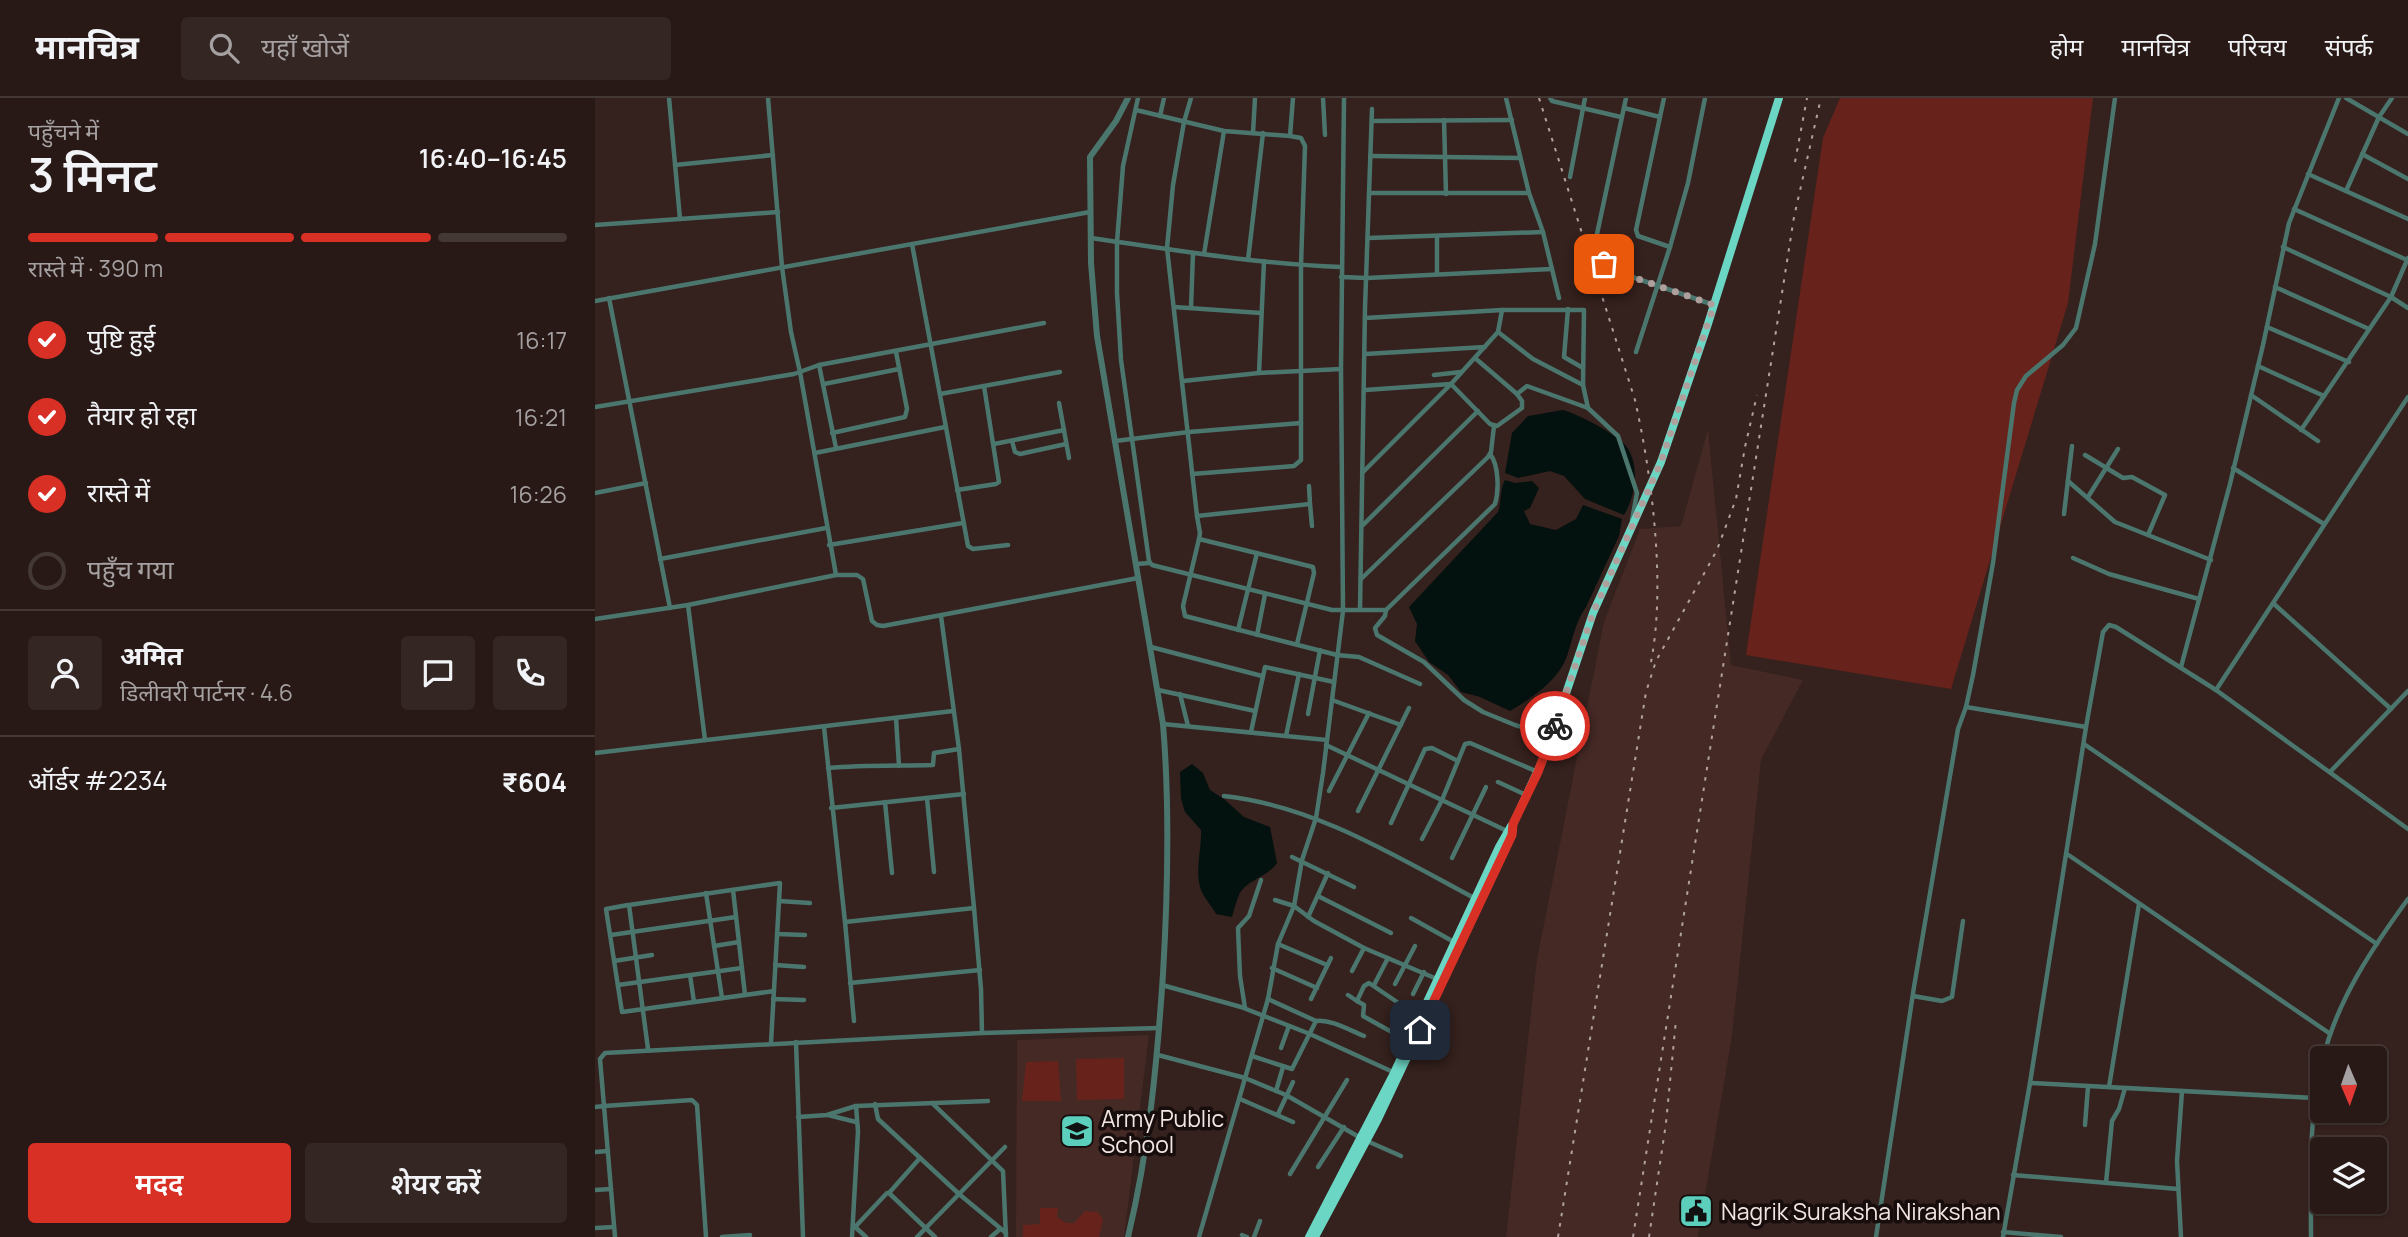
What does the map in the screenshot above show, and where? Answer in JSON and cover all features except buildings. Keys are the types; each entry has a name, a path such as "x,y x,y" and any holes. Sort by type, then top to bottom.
{"highway":[{"path":"1375,1118 1454,942 1538,772 1593,613 1661,462 1779,98"},
{"path":"1315,1237 1512,835 1510,828"},
{"path":"1309,1237 1364,1140"}],"street":[{"path":"669,98 680,219"},
{"path":"768,98 782,267 791,332 836,575"},
{"path":"1128,98 1116,121 1090,157 1091,238 1097,337 1163,724 1169,878 1160,1028 1147,1146 1128,1237"},
{"path":"1137,98 1123,166 1117,242 1121,360 1150,563"},
{"path":"1160,116 1164,98"},
{"path":"1191,98 1173,185 1167,248 1199,539 1183,606 1185,616 1337,655 1359,657 1420,684"},
{"path":"1253,133 1255,98"},
{"path":"1290,136 1293,98"},
{"path":"1323,98 1325,135"},
{"path":"1199,1237 1268,999 1278,944 1294,906 1302,860 1316,818 1327,742 1343,611 1341,267 1345,98"},
{"path":"1506,98 1529,193 1543,232 1559,298"},
{"path":"1550,98 1552,101 1583,106 1621,117"},
{"path":"1570,177 1585,98"},
{"path":"1626,98 1598,230 1598,243 1606,267 1714,305"},
{"path":"1664,98 1636,230 1638,236 1670,247"},
{"path":"1636,352 1688,183 1705,98"},
{"path":"1876,1237 1958,729 1966,707 1993,563 2014,402 2017,390 2026,376 2063,345 2076,328 2095,244 2115,98"},
{"path":"2181,667 2211,560 2251,396 2283,247 2294,209 2339,98"},
{"path":"2346,98 2408,134"},
{"path":"2346,191 2379,117 2392,98"},
{"path":"1623,108 1660,117"},
{"path":"1360,610 1365,318 1373,109"},
{"path":"1136,110 1224,131 1301,138 1305,146 1301,265 1301,460 1297,465 1192,474"},
{"path":"1444,120 1446,194"},
{"path":"1372,121 1512,120"},
{"path":"1204,254 1224,131"},
{"path":"1248,260 1263,134"},
{"path":"2362,154 2408,179"},
{"path":"675,165 773,155"},
{"path":"1370,156 1520,158"},
{"path":"2308,174 2408,219"},
{"path":"1369,194 1529,193"},
{"path":"2294,209 2408,259 2391,297 2301,430"},
{"path":"595,225 778,212"},
{"path":"595,301 1090,212"},
{"path":"1368,238 1543,232"},
{"path":"1437,236 1437,274"},
{"path":"1091,238 1248,260 1341,267"},
{"path":"912,244 968,546 1008,545"},
{"path":"2283,247 2391,297 2408,308"},
{"path":"1191,308 1193,253"},
{"path":"1259,373 1264,261"},
{"path":"1341,277 1552,270"},
{"path":"2275,287 2369,329"},
{"path":"609,298 670,608"},
{"path":"1174,307 1261,313"},
{"path":"1567,309 1564,358 1583,369"},
{"path":"1365,318 1501,310 1583,309 1583,384 1588,408"},
{"path":"1363,472 1451,384 1498,332 1501,310"},
{"path":"595,407 800,372 819,365 1044,323"},
{"path":"2267,327 2349,362"},
{"path":"1498,332 1533,359 1583,384"},
{"path":"1365,354 1485,347"},
{"path":"832,433 905,417 907,409 896,352"},
{"path":"1475,358 1522,401 1522,408 1494,426"},
{"path":"819,365 836,449"},
{"path":"2258,366 2324,396"},
{"path":"824,384 899,369"},
{"path":"1183,381 1259,373 1341,369"},
{"path":"940,394 1060,372"},
{"path":"1434,375 1462,372"},
{"path":"1365,390 1451,384 1494,426"},
{"path":"957,490 998,483 984,386"},
{"path":"1517,394 1527,386 1588,408 1618,436 1637,493 1629,534"},
{"path":"2251,396 2318,442"},
{"path":"2216,690 2408,397"},
{"path":"1059,403 1069,458"},
{"path":"1363,526 1478,411"},
{"path":"1115,441 1301,423"},
{"path":"1361,579 1490,454 1494,426"},
{"path":"815,453 945,427"},
{"path":"994,444 1064,430"},
{"path":"1011,441 1014,452 1020,454 1066,444"},
{"path":"2064,514 2072,446"},
{"path":"2088,497 2118,449"},
{"path":"1490,454 1496,474 1495,504 1386,610 1385,616 1375,628 1377,635 1425,662 1464,700 1483,712 1552,736"},
{"path":"2085,455 2123,478 2132,477 2165,495 2148,535"},
{"path":"2233,468 2324,524"},
{"path":"2068,481 2115,522 2211,560"},
{"path":"595,493 646,483"},
{"path":"1309,486 1312,526"},
{"path":"1197,516 1310,504"},
{"path":"829,545 963,523"},
{"path":"660,559 826,528"},
{"path":"1199,539 1313,567 1314,573 1297,645"},
{"path":"1238,630 1257,553"},
{"path":"2073,558 2109,574 2199,599"},
{"path":"1136,564 1150,563 1155,567 1191,576 1343,611 1386,610"},
{"path":"595,619 688,605 836,575 857,575 863,579 872,621 883,626 1139,578"},
{"path":"1257,635 1265,594"},
{"path":"2274,604 2391,709"},
{"path":"688,605 705,740"},
{"path":"941,616 964,794 982,1034"},
{"path":"2061,1237 2003,1235 2030,1083 2086,727 2106,627 2113,625 2216,690 2408,829"},
{"path":"1151,647 1262,676"},
{"path":"1308,714 1320,650"},
{"path":"1251,732 1265,667 1334,682"},
{"path":"1286,736 1299,674"},
{"path":"1158,690 1255,711"},
{"path":"2330,772 2408,691"},
{"path":"1180,694 1188,726"},
{"path":"1332,699 1401,725"},
{"path":"1966,707 2086,727"},
{"path":"1359,811 1409,708"},
{"path":"595,753 953,711"},
{"path":"1329,791 1369,713"},
{"path":"896,718 899,766"},
{"path":"1163,724 1327,742 1410,785 1510,828"},
{"path":"824,727 854,1021"},
{"path":"1422,839 1443,800 1465,744 1470,743 1538,772"},
{"path":"2084,744 2377,944"},
{"path":"1391,823 1427,748 1458,761"},
{"path":"828,768 933,765 934,753 959,749"},
{"path":"1498,782 1527,795"},
{"path":"1452,858 1486,787"},
{"path":"831,808 964,794"},
{"path":"1224,796 1316,818 1475,898"},
{"path":"927,798 934,872"},
{"path":"884,802 892,873"},
{"path":"2067,854 2329,1033"},
{"path":"1292,857 1354,887"},
{"path":"1308,917 1328,873"},
{"path":"1245,1009 1238,928 1249,916 1261,880"},
{"path":"771,1043 781,883 607,909 622,1012 774,991"},
{"path":"733,890 745,995"},
{"path":"706,893 722,998"},
{"path":"1318,896 1391,933"},
{"path":"2326,1046 2329,1033 2347,995 2408,899"},
{"path":"1275,900 1294,906 1308,917 1364,948 1437,979"},
{"path":"779,901 810,903"},
{"path":"2109,1087 2139,904"},
{"path":"629,905 648,1049"},
{"path":"845,922 974,908"},
{"path":"611,935 736,917"},
{"path":"1411,918 1454,942"},
{"path":"1913,996 1941,1001 1952,997 1963,921"},
{"path":"777,934 805,934"},
{"path":"714,946 739,942"},
{"path":"1278,944 1327,965"},
{"path":"1395,984 1415,946"},
{"path":"1352,971 1364,948"},
{"path":"614,961 652,955"},
{"path":"1311,999 1331,958"},
{"path":"1374,985 1388,958"},
{"path":"775,965 804,967"},
{"path":"618,985 742,968"},
{"path":"1272,968 1317,988"},
{"path":"850,983 979,970"},
{"path":"1413,994 1424,972"},
{"path":"690,975 695,1002"},
{"path":"1357,1001 1365,984 1374,985 1400,1004 1401,1017 1393,1032"},
{"path":"1162,985 1245,1009 1310,1034 1394,1073"},
{"path":"1348,995 1364,1005 1363,1016 1408,1041"},
{"path":"773,999 804,1000"},
{"path":"1268,999 1315,1021 1325,1020 1364,1036"},
{"path":"1252,1056 1293,1068 1315,1021"},
{"path":"1281,1048 1289,1026"},
{"path":"615,1237 601,1054 771,1043 1160,1028"},
{"path":"796,1042 803,1237"},
{"path":"1157,1055 1245,1078 1286,1095 1364,1140 1401,1156"},
{"path":"1276,1091 1283,1067"},
{"path":"1290,1174 1347,1080"},
{"path":"1277,1114 1293,1082"},
{"path":"2030,1083 2310,1098"},
{"path":"2085,1125 2088,1087"},
{"path":"2106,1183 2111,1127 2125,1088"},
{"path":"2181,1237 2177,1161 2182,1091"},
{"path":"1240,1099 1293,1122"},
{"path":"798,1117 827,1115 856,1105 988,1101"},
{"path":"595,1107 695,1102 706,1237"},
{"path":"931,1103 992,1160 1004,1175 1006,1235"},
{"path":"875,1104 878,1119 1006,1235"},
{"path":"852,1237 856,1105"},
{"path":"827,1115 857,1122"},
{"path":"2311,1237 2312,1124"},
{"path":"1318,1167 1344,1127"},
{"path":"918,1237 1005,1147"},
{"path":"595,1152 608,1151"},
{"path":"854,1226 889,1193 920,1158"},
{"path":"2013,1175 2178,1189"},
{"path":"595,1190 611,1189"},
{"path":"889,1193 935,1237"},
{"path":"1257,1236 1260,1221"},
{"path":"854,1226 866,1237"},
{"path":"595,1228 614,1227"},
{"path":"992,1237 1000,1229"},
{"path":"722,1237 750,1235"}],"shaded area":[{"path":"1840,98 2093,98 2068,303 1951,689 1746,655 1823,138"},
{"path":"1563,410 1606,430 1626,446 1633,462 1635,480 1624,515 1585,499 1564,476 1550,471 1518,478 1505,473 1512,433 1528,416"},
{"path":"1708,429 1731,665 1803,680 1761,760 1732,1036 1698,1237 1506,1237 1537,959 1604,622 1640,529 1681,526"},
{"path":"1505,480 1515,483 1532,481 1539,488 1530,508 1524,511 1530,524 1556,530 1576,519 1583,505 1622,519 1619,536 1575,629 1564,663 1545,687 1510,711 1480,697 1461,692 1448,675 1429,662 1415,641 1417,624 1409,607 1498,512"},
{"path":"1192,764 1203,773 1210,790 1244,817 1270,827 1277,863 1242,890 1232,917 1216,914 1202,893 1199,882 1201,830 1185,812 1181,799 1180,772"},
{"name":"Army Public School","path":"1149,1035 1124,1237 1016,1237 1017,1040"},
{"path":"1124,1058 1124,1099 1077,1100 1076,1059"},
{"path":"1058,1061 1061,1101 1022,1101 1026,1062"},
{"path":"1040,1208 1058,1208 1057,1217 1066,1223 1074,1223 1085,1211 1098,1212 1103,1220 1099,1237 1023,1237 1023,1225 1040,1224"}],"railway":[{"path":"1539,98 1635,400 1641,430 1647,462 1657,565 1655,632 1651,662"},
{"path":"1795,162 1807,98"},
{"path":"1633,1237 1794,217 1821,98"},
{"path":"1558,1237 1646,692 1656,661 1717,550 1736,499 1757,395"},
{"path":"1649,1237 1666,1123 1676,1020"}],"way so far":[{"path":"1555,726 1593,613 1661,462 1714,305 1609,269 1604,264"}],"place":[{"name":"Army Public School","path":"1077,1131"},
{"name":"Nagrik Suraksha Nirakshan","path":"1696,1211"}],"route":[{"path":"1420,1030 1512,835 1513,824 1538,772 1555,726"}]}
